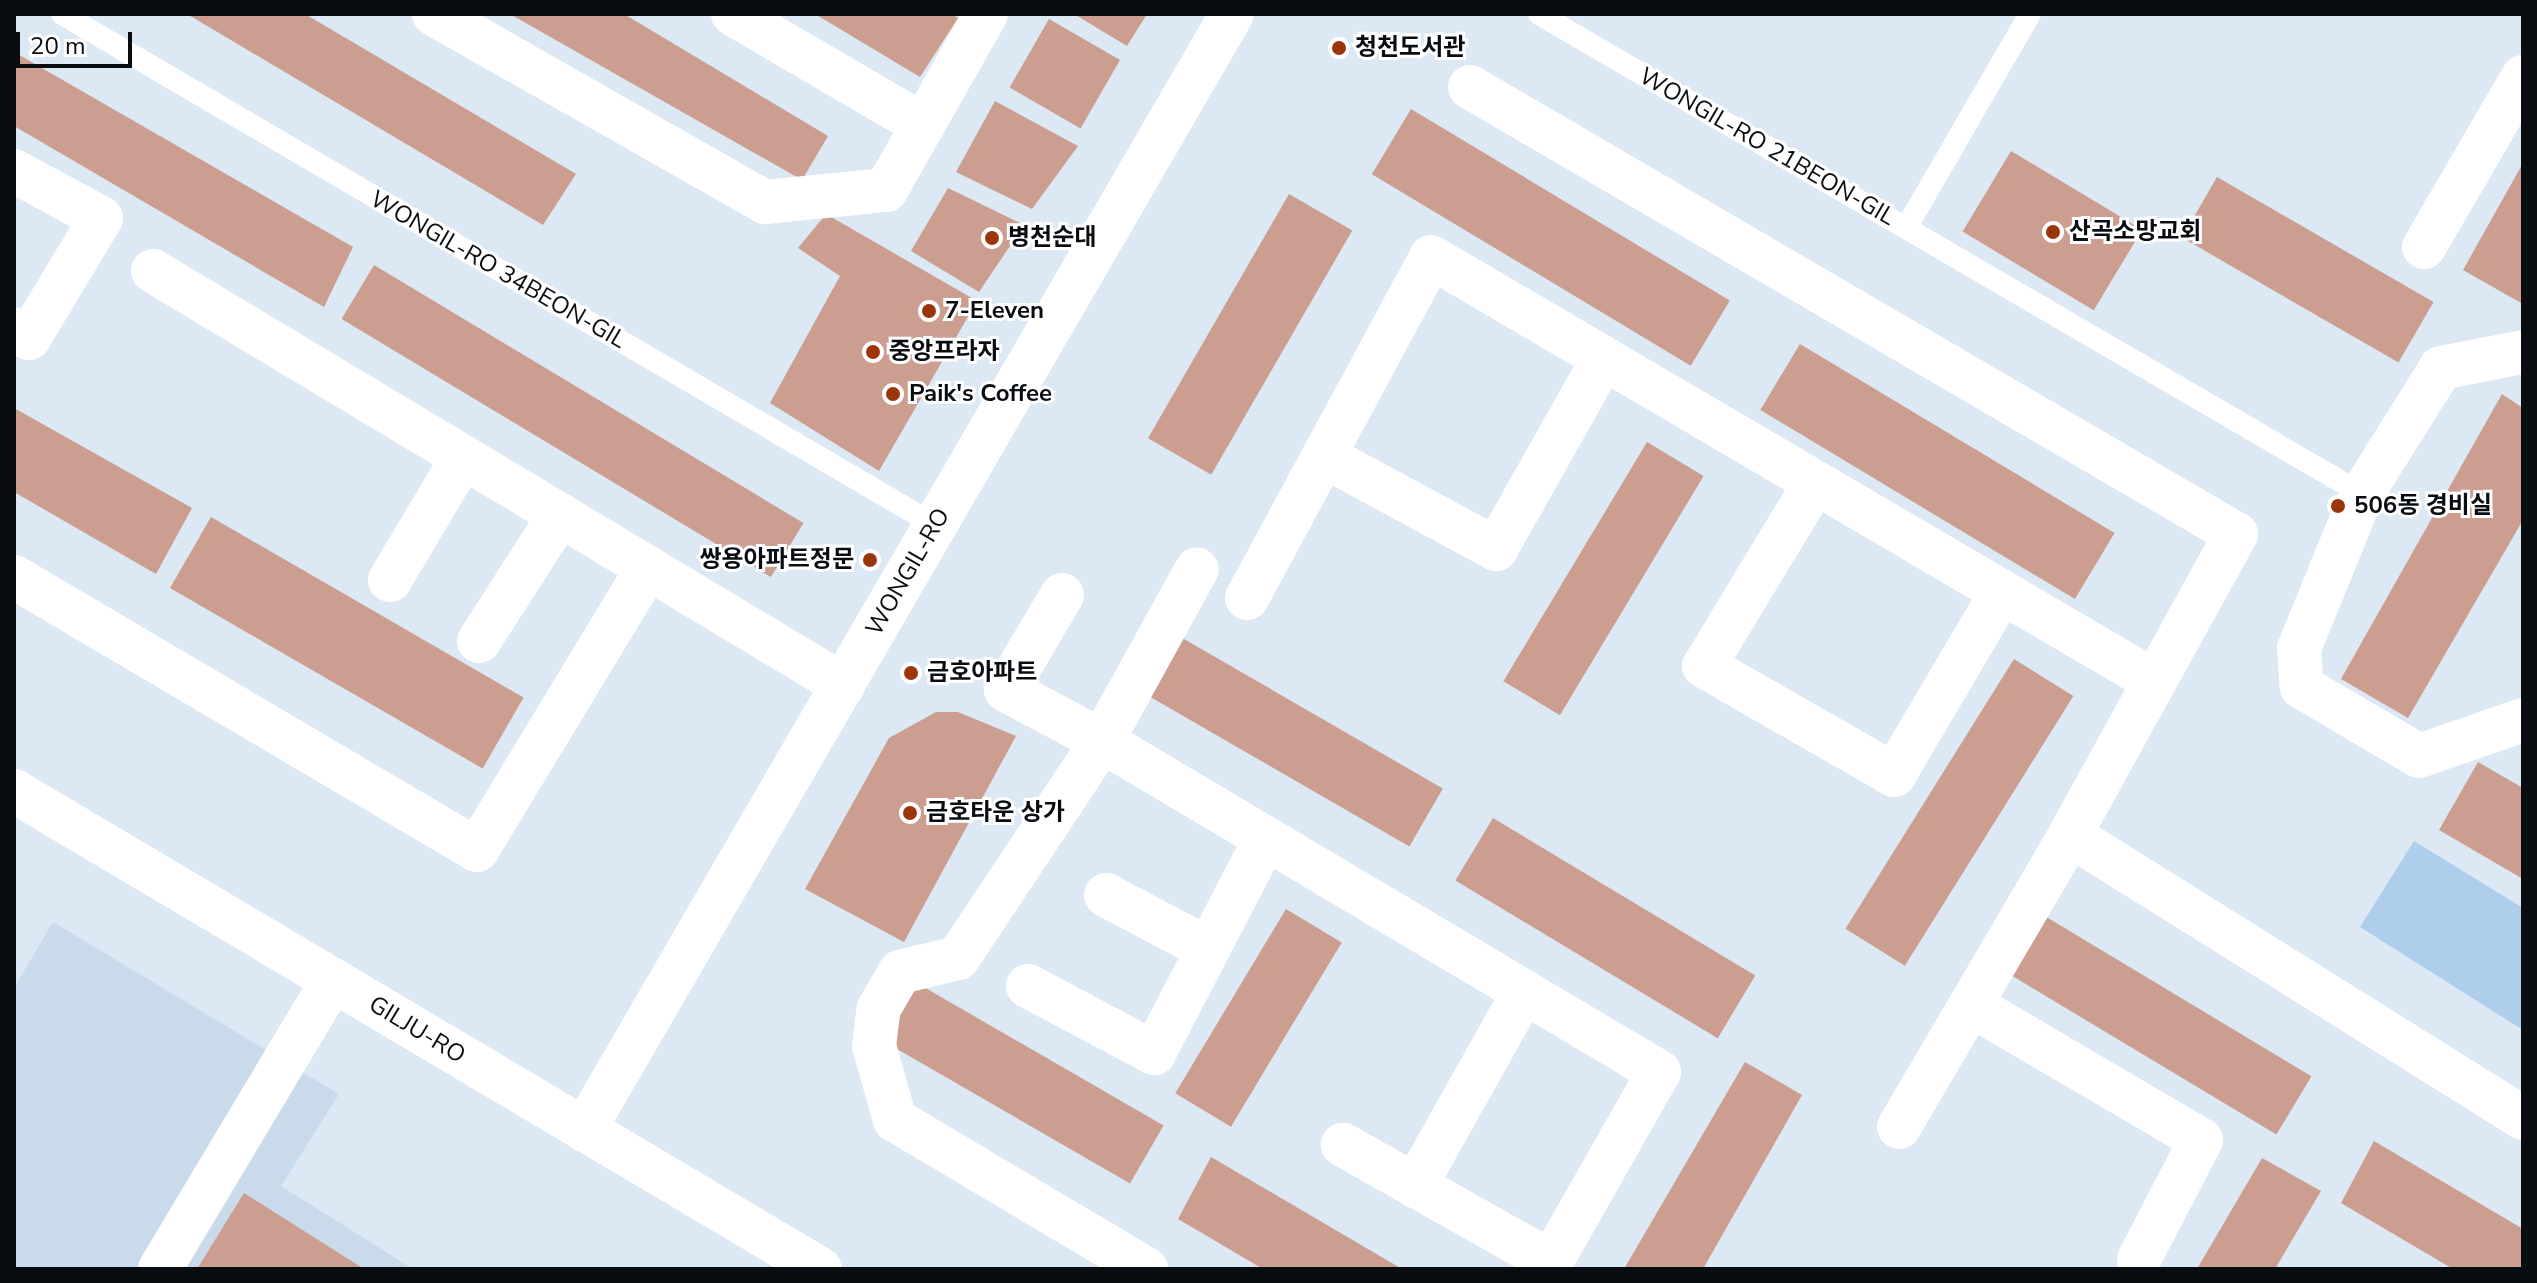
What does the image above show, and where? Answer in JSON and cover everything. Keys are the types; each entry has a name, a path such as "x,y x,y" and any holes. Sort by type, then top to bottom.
{"street":[{"path":"434,14 765,202 886,190 986,14"},
{"path":"733,14 923,125"},
{"name":"WONGIL-RO","path":"584,1130 1232,14"},
{"path":"2424,247 2523,77"},
{"path":"1470,87 2236,534 2070,835 1899,1127"},
{"path":"14,171 101,218 29,338 14,329"},
{"path":"1247,598 1431,257 2154,681"},
{"path":"153,271 843,685"},
{"path":"2523,352 2441,368 2362,494 2299,648 2302,687 2419,756 2523,720"},
{"path":"1324,456 1496,549 1603,359"},
{"path":"390,580 463,457"},
{"path":"1815,483 1704,666 1894,775 2002,592"},
{"path":"479,641 560,515"},
{"path":"14,577 477,850 648,568"},
{"path":"1146,1269 895,1120 874,1046 879,1008 900,972 958,958 1102,741 1197,569"},
{"path":"1062,595 1006,690 1102,741 1659,1072 1551,1262 1343,1145"},
{"name":"GILJU-RO","path":"14,791 820,1269"},
{"path":"2070,835 2523,1118"},
{"path":"1028,986 1154,1053 1266,838"},
{"path":"1106,895 1208,949"},
{"path":"160,1269 333,980"},
{"path":"1415,1186 1524,992"},
{"path":"1971,1005 2201,1140 2139,1259"}],"lane":[{"name":"WONGIL-RO 34BEON-GIL","path":"62,14 935,525"},
{"name":"WONGIL-RO 21BEON-GIL","path":"1539,14 1906,228 2030,14"},
{"path":"1906,228 2362,494"}],"shaded area":[{"path":"2414,841 2523,908 2523,1030 2360,927"},
{"path":"53,922 339,1094 281,1186 413,1269 14,1269 14,988"}],"building":[{"path":"187,14 305,14 576,174 543,225"},
{"path":"510,14 624,14 828,136 802,180"},
{"path":"815,14 951,14 958,18 920,77"},
{"path":"1074,14 1147,14 1127,46"},
{"path":"1049,19 1120,60 1081,128 1010,87"},
{"path":"14,52 353,247 324,307 14,126"},
{"path":"995,101 1078,146 1032,209 956,172"},
{"path":"1411,109 1730,301 1691,366 1372,174"},
{"name":"산곡소망교회","path":"2011,151 2142,230 2094,310 1963,232"},
{"path":"2523,163 2523,301 2521,303 2463,270"},
{"path":"2217,177 2434,302 2399,363 2182,238"},
{"path":"948,188 1024,225 979,292 911,251"},
{"path":"1289,194 1352,230 1211,475 1148,438"},
{"name":"중앙프라자","path":"826,214 977,301 879,471 770,403 840,276 798,248"},
{"path":"374,265 803,523 771,577 342,319"},
{"path":"1800,344 2115,533 2075,599 1760,410"},
{"path":"2502,394 2523,408 2523,520 2408,718 2341,679"},
{"path":"14,408 192,508 156,574 14,492"},
{"path":"1647,442 1704,476 1560,715 1503,681"},
{"path":"211,517 524,698 483,769 170,588"},
{"path":"1177,635 1443,788 1409,847 1144,693"},
{"path":"2014,659 2073,696 1905,966 1845,929"},
{"name":"금호타운 상가","path":"936,712 958,712 1016,736 904,942 805,889 889,738"},
{"path":"2478,762 2523,788 2523,879 2439,830"},
{"path":"1493,818 1755,976 1718,1038 1455,881"},
{"path":"1286,909 1342,942 1231,1127 1175,1093"},
{"path":"2038,912 2311,1076 2276,1135 2003,970"},
{"path":"915,982 1164,1125 1130,1184 882,1040"},
{"path":"1745,1062 1802,1095 1703,1269 1624,1269"},
{"path":"2374,1141 2523,1229 2523,1269 2453,1269 2341,1203"},
{"path":"1211,1157 1402,1269 1263,1269 1178,1219"},
{"path":"2262,1158 2321,1191 2275,1269 2197,1269"},
{"path":"244,1193 364,1269 197,1269"}],"place":[{"name":"청천도서관","path":"1339,48"},
{"name":"산곡소망교회","path":"2053,232"},
{"name":"병천순대","path":"992,238"},
{"name":"7-Eleven","path":"929,311"},
{"name":"중앙프라자","path":"873,352"},
{"name":"Paik's Coffee","path":"893,394"},
{"name":"506동 경비실","path":"2338,506"},
{"name":"쌍용아파트정문","path":"870,560"},
{"name":"금호아파트","path":"911,673"},
{"name":"금호타운 상가","path":"910,813"}]}
